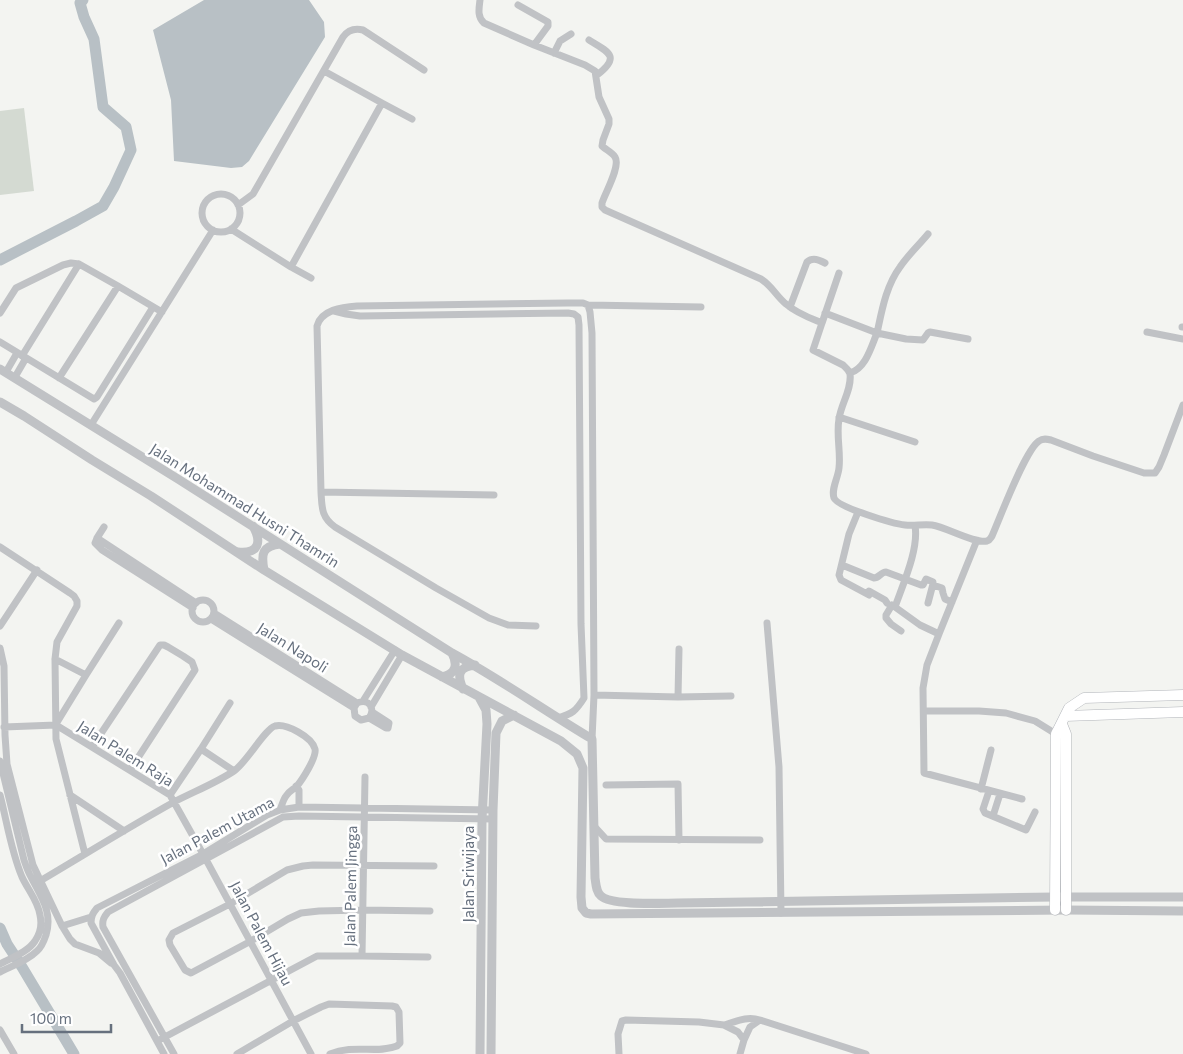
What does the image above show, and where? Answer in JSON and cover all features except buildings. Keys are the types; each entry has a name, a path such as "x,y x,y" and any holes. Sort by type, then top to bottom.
{"main road":[{"path":"1060,910 1056,734 1069,708 1084,698 1183,695"},
{"path":"1063,720 1183,712"},
{"path":"1060,897 1066,734 1063,720"}],"street":[{"path":"479,0 479,16 482,21 534,45 594,69 599,97 609,119 602,144 614,156 616,161 614,174 602,201 603,208 611,214 761,279 790,307 822,323"},
{"path":"518,4 548,22 548,26 534,45"},
{"path":"238,205 253,194 346,33 359,29 368,33 424,70"},
{"path":"554,53 560,41 571,34"},
{"path":"590,40 610,54 607,66 596,75"},
{"path":"324,70 412,119"},
{"path":"291,267 382,103"},
{"path":"217,195 229,196 238,205 240,216 235,226 231,229 222,232 213,230 204,221 203,208 206,202 217,195"},
{"path":"231,229 311,278"},
{"path":"91,425 213,230"},
{"path":"850,373 856,371 867,356 877,333 884,301 896,272 928,234"},
{"path":"790,307 807,262 813,260 825,263"},
{"path":"0,313 16,288 63,265 71,264 79,264 162,312"},
{"path":"15,377 22,356 79,264"},
{"path":"839,273 813,350 843,366 850,373 849,387 839,417 839,465 834,496 835,501 858,512 898,524 915,526 933,525 977,540 986,541 992,536 1024,462 1038,442 1044,439 1051,440 1144,473 1155,473 1161,463 1183,405"},
{"path":"59,378 118,286"},
{"path":"536,626 508,625 489,618 335,527 328,521 323,513 321,492 317,326 319,320 322,316 334,311 356,306 568,302 588,305 701,307"},
{"path":"588,305 592,333 594,695 592,739 596,878 598,893 603,898 621,902 1183,897"},
{"path":"0,342 94,399 153,307"},
{"path":"334,311 360,316 568,313 578,317 580,624 584,698 578,708 571,714 558,718"},
{"path":"826,313 877,333 912,340 923,340 930,332 968,339"},
{"path":"1146,332 1183,339"},
{"path":"3,370 22,356"},
{"name":"Jalan Mohammad Husni Thamrin","path":"3,370 592,739"},
{"path":"0,402 264,570 398,652 561,741 576,754 583,768 581,902 584,912 587,914 1060,910 1183,911"},
{"path":"839,417 915,442"},
{"path":"321,492 494,495"},
{"path":"580,501 593,502"},
{"path":"858,512 849,534 839,574 841,580 868,594 869,591 920,625 939,634"},
{"path":"237,552 253,550 257,545 259,539 252,526"},
{"path":"901,631 886,619 886,615 889,604 904,578 914,552 915,526"},
{"name":"Jalan Napoli","path":"104,527 95,543 102,550 195,605"},
{"path":"977,540 939,634 924,678 924,773 1022,799"},
{"path":"264,570 263,552 272,545 280,544"},
{"path":"0,547 70,593 77,601 74,613 57,642 55,659 56,739 85,854"},
{"path":"842,565 873,578 886,572 920,585 923,585 926,579 928,579 932,582 933,586 928,603"},
{"path":"0,626 37,570"},
{"path":"933,586 942,588 945,599 952,602"},
{"name":"Jalan Napoli","path":"202,600 208,601 213,605 213,616 205,622 198,621 194,616 195,605 202,600"},
{"name":"Jalan Napoli","path":"213,616 358,704 368,703 371,712 364,720 359,719 354,714 358,704"},
{"path":"56,725 118,623"},
{"path":"767,623 779,767 782,913"},
{"path":"92,747 160,645 168,647 192,662 194,670 130,770"},
{"path":"0,648 4,666 5,750 9,776 32,865 70,939 75,944 99,953 114,965"},
{"path":"678,697 679,649"},
{"path":"358,704 398,652"},
{"path":"371,712 398,652"},
{"path":"442,677 450,674 455,667 452,653"},
{"path":"55,659 86,675"},
{"path":"463,689 459,674 464,667 475,665"},
{"path":"594,695 731,696"},
{"name":"Jalan Sriwijaya","path":"479,697 486,710 487,724 479,814 480,1054"},
{"path":"170,795 230,703"},
{"path":"924,711 1006,713 1036,720 1056,734"},
{"name":"Jalan Sriwijaya","path":"491,1054 493,814 496,733 502,721 514,715"},
{"name":"Jalan Palem Raja","path":"4,727 56,725 170,795 205,856"},
{"path":"40,880 174,802 234,771 247,759 271,728 276,726 288,727 304,736 311,742 315,750 314,758 296,786 284,798 280,810"},
{"path":"56,739 70,734"},
{"path":"201,749 234,771"},
{"path":"991,750 982,810 1026,830 1035,812"},
{"path":"0,762 24,860 43,901 49,922 43,943 38,951 5,964 0,972"},
{"path":"365,777 365,817"},
{"path":"606,785 678,784 678,840"},
{"path":"296,786 299,790 300,807"},
{"path":"993,816 1000,794"},
{"path":"0,795 17,862 40,913 42,922 36,940 27,954"},
{"path":"70,795 124,831"},
{"name":"Jalan Palem Utama","path":"165,1037 103,927 102,921 108,912 205,856 262,818 280,810 300,807 479,814"},
{"path":"479,814 493,814"},
{"name":"Jalan Palem Utama","path":"62,926 91,916 97,908 283,817 479,814"},
{"name":"Jalan Palem Jingga","path":"362,956 365,817"},
{"path":"595,827 606,839 760,840"},
{"name":"Jalan Palem Hijau","path":"205,856 311,1054"},
{"path":"430,911 363,910 301,913 191,973 185,970 169,940 173,933 230,904 282,873 295,868 312,865 434,866"},
{"path":"592,914 603,898"},
{"path":"91,916 91,922 164,1054"},
{"path":"157,1042 317,956 428,956"},
{"path":"237,1054 293,1020 329,1004 392,1006 399,1009 400,1043 397,1046 382,1049 346,1049 330,1054"},
{"path":"724,1025 752,1018 866,1054"},
{"path":"619,1054 618,1034 622,1021 626,1020 699,1022 724,1025 738,1032 744,1040"},
{"path":"740,1054 750,1027 760,1020"},
{"path":"0,1030 14,1054"},
{"path":"165,1037 174,1054"}],"shaded area":[{"path":"204,0 309,0 324,22 325,37 249,161 242,167 231,168 174,161 171,100 153,30"},
{"path":"24,108 34,191 0,195 0,111"}],"waterway":[{"path":"0,260 103,206 131,150 126,127 103,107 94,39 80,3 83,0"},
{"path":"0,928 7,944 74,1054"}]}
